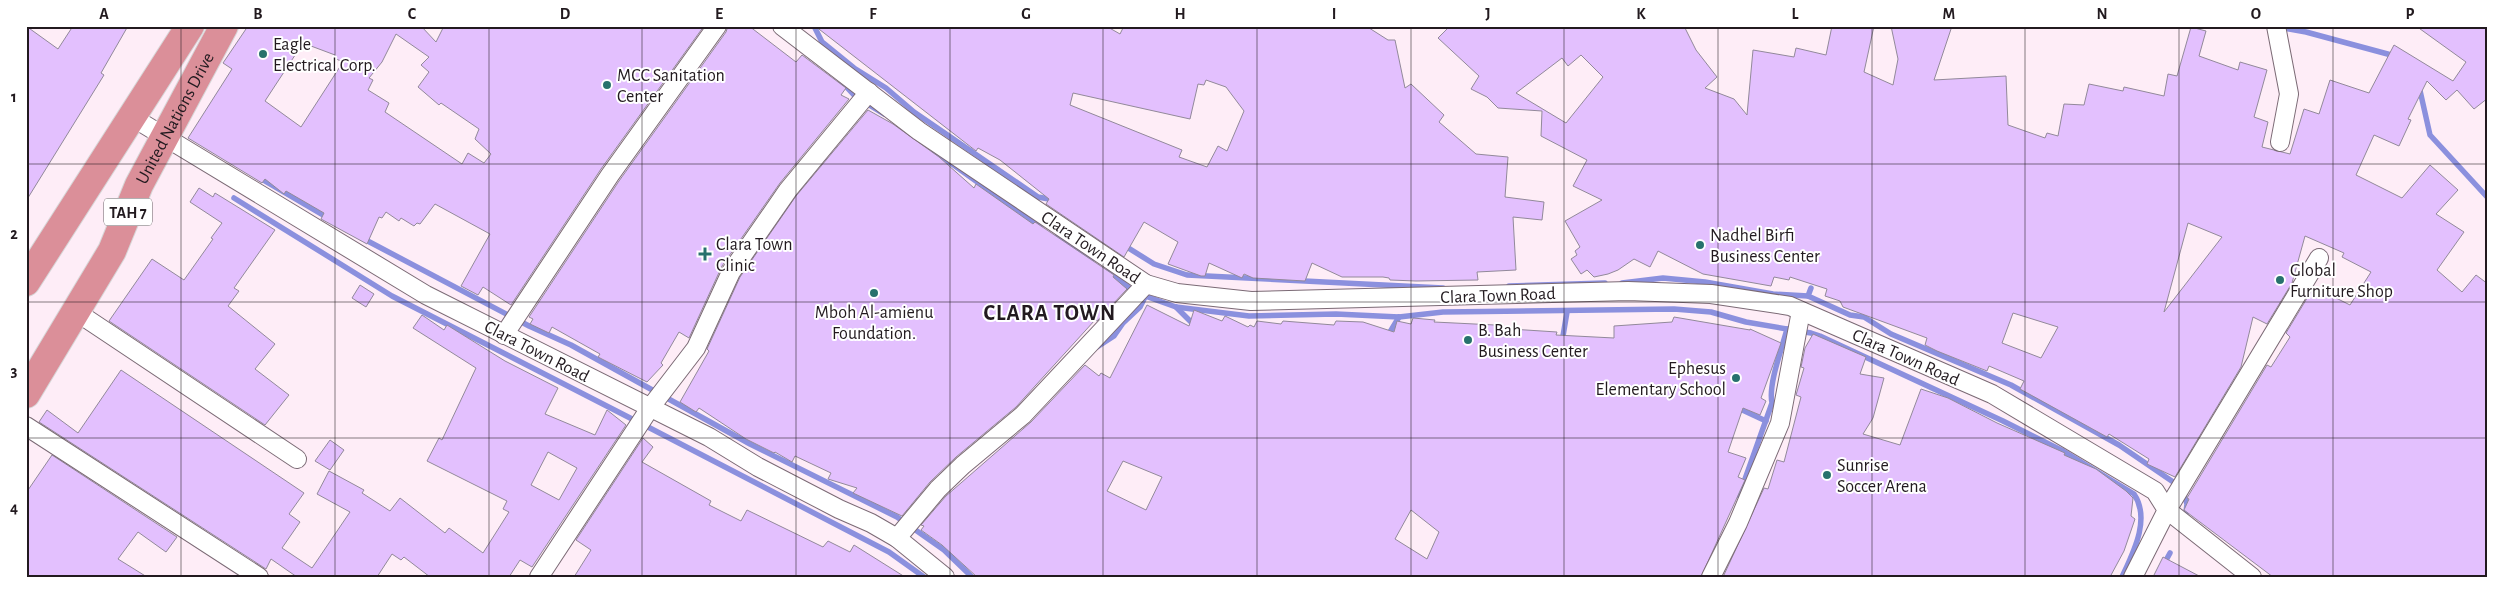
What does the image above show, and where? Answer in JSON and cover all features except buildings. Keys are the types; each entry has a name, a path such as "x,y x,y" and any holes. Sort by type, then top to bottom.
{"highway":[{"name":"United Nations Drive","path":"26,282 190,26"},
{"name":"United Nations Drive","path":"26,394 112,251 140,185 224,26"}],"street":[{"path":"506,332 610,175 716,26"},
{"name":"Clara Town Road","path":"782,26 919,131 1146,284 1177,293 1251,301 1628,291 1711,294 1790,306 1992,394 2155,491 2167,510 2252,577"},
{"path":"2276,32 2289,94 2280,142"},
{"path":"539,577 650,408 696,348 731,272 788,190 869,92"},
{"name":"Clara Town Road","path":"132,117 166,136 279,208 410,285 506,332 709,437 758,467 839,509 871,523 897,538 945,577"},
{"path":"2134,577 2167,510 2319,258"},
{"path":"897,538 938,490 970,459 1023,415 1146,284"},
{"path":"75,311 296,458"},
{"path":"1711,577 1738,523 1780,423 1801,311"},
{"path":"26,426 259,577"}],"waterway":[{"path":"814,26 822,42 854,68 886,88 914,112 1038,197 1054,200"},
{"path":"2278,27 2306,32 2395,56"},
{"path":"842,82 856,97 884,114"},
{"path":"2419,86 2430,135 2488,198"},
{"path":"934,151 1040,227"},
{"path":"258,177 328,218"},
{"path":"234,198 392,296 634,420"},
{"path":"1056,237 1068,242 1092,260"},
{"path":"362,238 529,326 571,345 750,444 897,517 944,550 972,577"},
{"path":"1122,244 1154,264 1187,275 1443,288"},
{"path":"1108,271 1134,292 1176,307 1249,316 1336,314 1399,317 1443,312 1674,309 1711,312 1746,322 1811,333 2003,421 2063,451 2134,494 2139,504 2141,525 2135,547 2122,577"},
{"path":"1622,283 1663,278 1705,282 1773,294 1808,296"},
{"path":"1509,286 1605,283"},
{"path":"1811,288 1808,296 1850,315 1864,317 1891,334 2011,385 2119,445 2182,488 2187,504 2185,520"},
{"path":"1097,347 1114,336 1123,323 1140,307 1146,295"},
{"path":"1176,307 1195,326"},
{"path":"1562,342 1567,312"},
{"path":"1387,337 1399,317"},
{"path":"1739,496 1772,403 1772,386 1787,329"},
{"path":"1736,407 1766,421"},
{"path":"646,426 889,552 924,577"},
{"path":"2164,564 2170,553"}],"place":[{"name":"Eagle Electrical Corp.","path":"263,54"},
{"name":"MCC Sanitation Center","path":"607,85"},
{"name":"Nadhel Birfi Business Center","path":"1700,245"},
{"name":"Clara Town Clinic","path":"705,254"},
{"name":"Global Furniture Shop","path":"2280,280"},
{"name":"Mboh Al-amienu Foundation.","path":"874,293"},
{"name":"B. Bah Business Center","path":"1468,340"},
{"name":"Ephesus Elementary School","path":"1736,378"},
{"name":"Sunrise Soccer Arena","path":"1827,475"}],"district":[{"name":"CLARA TOWN","path":"1050,312"}]}
